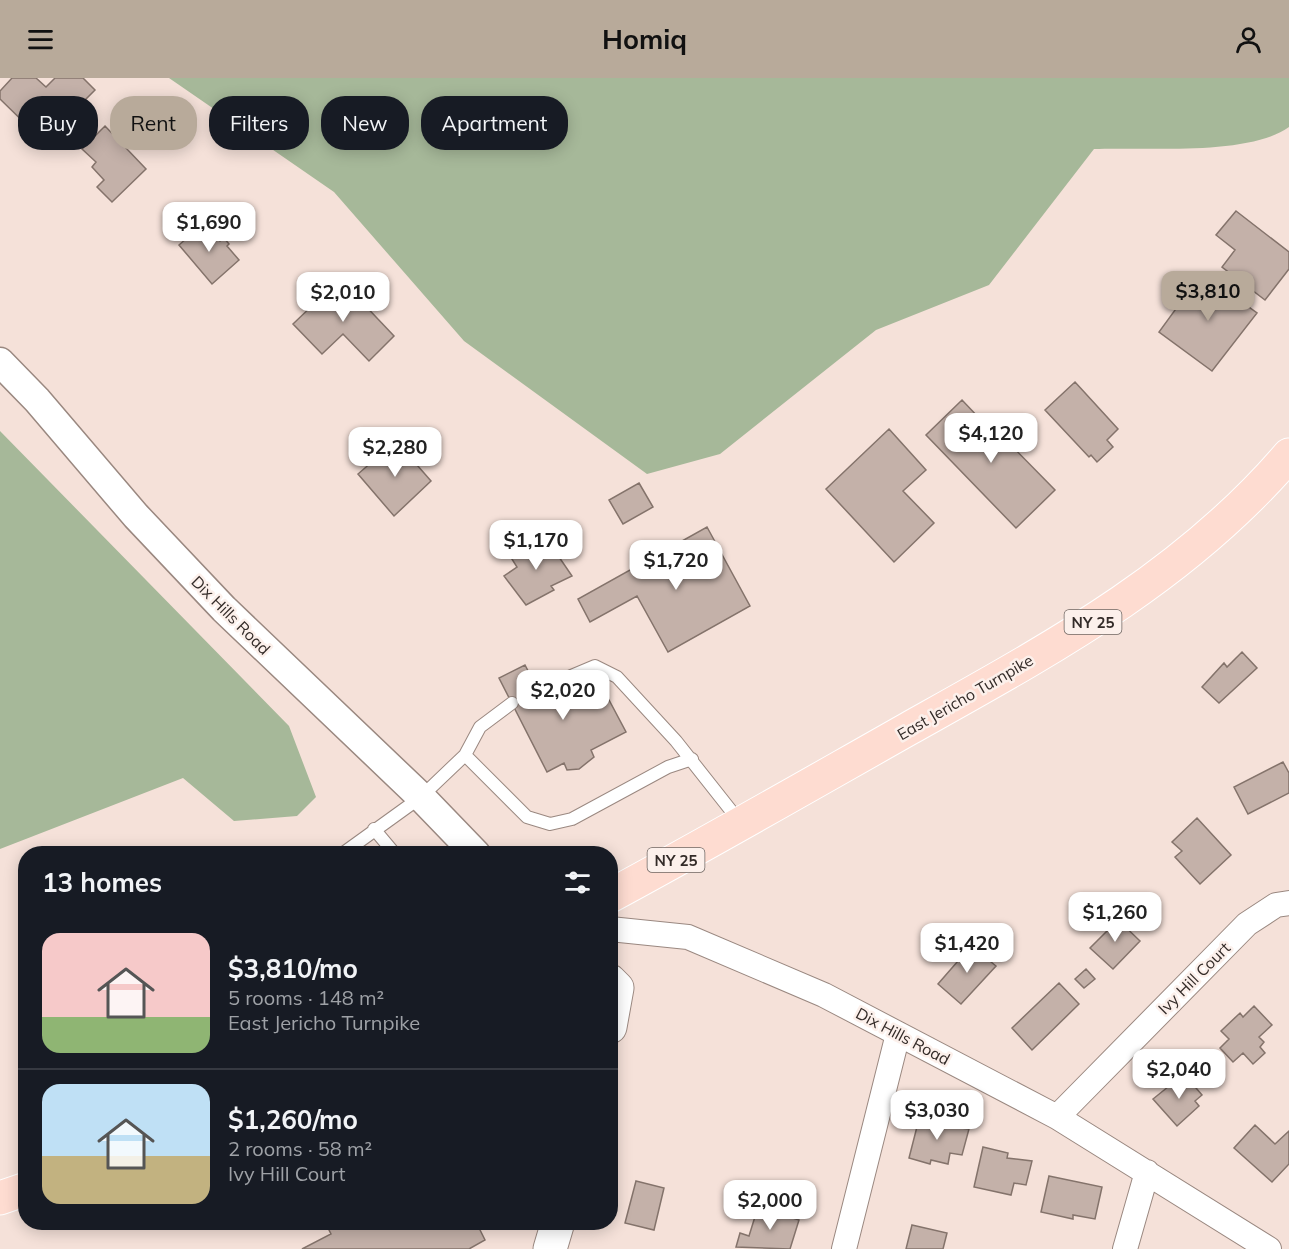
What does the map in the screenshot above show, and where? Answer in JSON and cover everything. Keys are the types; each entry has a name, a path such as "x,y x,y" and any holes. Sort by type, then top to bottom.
{"main road":[{"name":"East Jericho Turnpike","path":"618,891 1106,615 1202,542 1289,454"},
{"path":"0,1198 18,1192"},
{"path":"550,1249 556,1230"}],"street":[{"name":"Dix Hills Road","path":"0,362 37,400 136,516 224,609 422,797 468,846"},
{"name":"Ivy Hill Court","path":"1057,1117 1247,924 1276,905 1289,903"},
{"name":"Dix Hills Road","path":"618,930 688,937 824,995 1057,1117 1269,1249"},
{"path":"844,1249 898,1034"},
{"path":"1125,1249 1147,1172"}],"lane":[{"path":"538,690 595,666 617,677 692,759 741,822"},
{"path":"352,846 422,797 465,755 480,727 512,703"},
{"path":"465,755 527,817 550,824 572,819 668,767 692,759"},
{"path":"374,829 389,846"}],"green space":[{"path":"169,78 1289,78 1289,127 1271,136 1223,146 1094,149 989,285 876,330 720,454 647,474 464,341 334,192 273,150 309,150 309,96 209,96 209,106"},
{"path":"0,431 289,726 316,797 297,816 234,821 183,778 0,849"}],"building":[{"path":"12,78 36,78 46,87 55,78 83,78 95,90 89,96 18,96 18,117 0,99 0,91"},
{"path":"105,126 110,131 110,150 128,150 146,169 112,202 97,187 104,180 92,167 96,162 83,150 98,150 98,133"},
{"path":"1236,211 1289,252 1289,269 1265,300 1222,267 1235,250 1216,235"},
{"path":"204,223 220,241 224,238 229,244 227,246 239,260 212,284 179,245"},
{"path":"1202,273 1257,313 1212,371 1159,332"},
{"path":"340,279 394,336 369,361 343,334 322,354 293,324"},
{"path":"1075,382 1118,429 1107,440 1113,447 1097,462 1091,455 1089,457 1045,410"},
{"path":"962,400 999,439 1002,436 1055,490 1016,528 926,435"},
{"path":"889,429 926,470 903,491 934,523 894,562 826,489"},
{"path":"396,441 431,481 394,516 358,474"},
{"path":"639,483 653,507 623,524 609,500"},
{"path":"707,527 750,606 668,652 637,596 590,622 578,599"},
{"path":"544,535 572,576 551,586 554,590 526,605 504,576 517,567 510,556"},
{"path":"1242,652 1257,668 1219,703 1202,687 1224,663 1227,667"},
{"path":"525,665 547,707 595,683 605,702 609,700 626,732 591,750 594,757 579,769 567,770 564,763 547,772 499,678"},
{"path":"1283,762 1289,773 1289,793 1248,814 1234,787"},
{"path":"1197,818 1231,855 1200,884 1175,857 1182,851 1172,842"},
{"path":"1113,915 1140,941 1113,969 1090,948 1108,930 1103,925"},
{"path":"971,946 977,952 980,948 988,954 985,957 996,966 961,1004 938,984"},
{"path":"1086,969 1095,979 1084,988 1075,979"},
{"path":"1059,983 1079,1004 1032,1050 1012,1028"},
{"path":"1254,1006 1272,1025 1259,1037 1264,1042 1260,1047 1265,1053 1253,1064 1243,1053 1233,1062 1220,1048 1229,1039 1221,1031 1240,1013 1243,1017"},
{"path":"1184,1074 1202,1095 1195,1101 1199,1106 1177,1126 1153,1099"},
{"path":"920,1115 947,1122 946,1126 969,1129 962,1155 950,1153 948,1164 931,1160 930,1164 909,1158"},
{"path":"1255,1125 1275,1144 1289,1131 1289,1164 1272,1182 1234,1148"},
{"path":"983,1147 1008,1153 1007,1158 1032,1161 1026,1185 1014,1183 1011,1195 974,1187"},
{"path":"1049,1176 1102,1187 1095,1219 1073,1215 1073,1219 1041,1212"},
{"path":"636,1181 664,1188 654,1230 625,1223"},
{"path":"758,1207 799,1220 790,1249 736,1247 740,1233 749,1236"},
{"path":"912,1225 947,1233 943,1249 906,1249"},
{"path":"329,1230 480,1230 485,1240 469,1249 302,1249 331,1234"}]}
